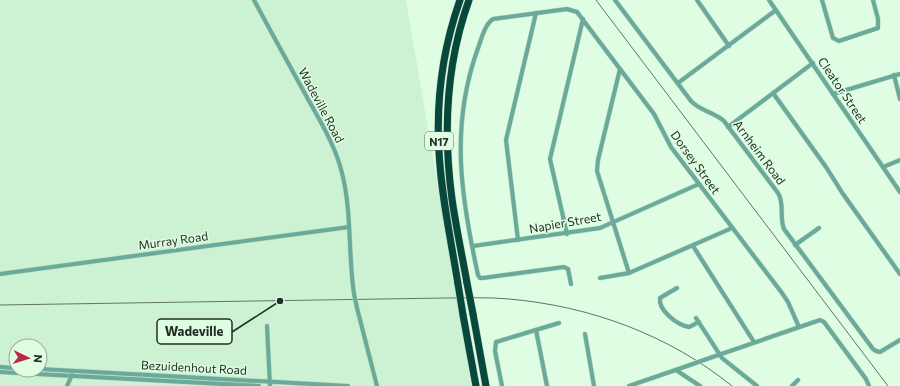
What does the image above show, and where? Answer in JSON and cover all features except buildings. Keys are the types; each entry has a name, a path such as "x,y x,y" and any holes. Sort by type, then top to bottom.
{"highway":[{"name":"N17","path":"460,0 446,50 438,122 441,174 463,315 476,386"},
{"name":"N17","path":"469,0 460,29 451,73 447,124 448,151 452,199 486,386"}],"street":[{"name":"Wadeville Road","path":"254,0 323,127 337,157 343,178 349,226 351,275 354,294 377,386"},
{"name":"Arnheim Road","path":"615,0 694,104 721,118 780,196 783,226 795,245 871,346 878,352 900,340"},
{"path":"697,0 729,46"},
{"name":"Cleator Street","path":"769,0 900,192"},
{"path":"822,0 832,35 835,40 839,41 876,30 879,27 873,0"},
{"name":"Dorsey Street","path":"536,13 567,9 574,10 583,19 654,114 671,147 785,298 798,327"},
{"path":"678,83 776,10"},
{"path":"518,240 506,140 536,13 496,18 491,20 487,25 472,67 462,111 461,175 478,275 481,278 564,267 568,269 571,284"},
{"path":"567,234 550,159 583,19"},
{"path":"728,127 813,63"},
{"path":"620,69 597,173 629,273"},
{"path":"833,94 900,74"},
{"path":"894,75 900,99"},
{"path":"774,93 900,274"},
{"path":"883,167 900,160"},
{"name":"Napier Street","path":"473,246 567,234 600,228 699,184"},
{"name":"Murray Road","path":"0,274 349,226"},
{"path":"600,278 629,273 732,228"},
{"path":"795,245 819,228"},
{"path":"693,246 754,342"},
{"path":"677,288 660,298 661,304 670,318 680,325 689,327 697,320 725,361 757,386"},
{"path":"629,386 822,320 866,379 869,386"},
{"path":"502,386 495,351 496,344 499,340 559,323"},
{"path":"267,326 270,384"},
{"path":"536,330 547,386"},
{"path":"585,334 594,386"},
{"path":"0,367 8,367"},
{"name":"Bezuidenhout Road","path":"48,369 111,373 232,385 259,386"},
{"path":"676,370 700,386"},
{"path":"68,386 73,371"},
{"name":"Bezuidenhout Road","path":"0,372 8,373"},
{"path":"111,373 111,378"},
{"name":"Bezuidenhout Road","path":"48,375 111,378 232,380 270,384 348,386"},
{"path":"232,380 232,385"},
{"path":"645,380 646,386"},
{"path":"792,386 798,380"}],"shaded area":[{"path":"0,0 406,0 472,386 0,386"}],"railway":[{"path":"596,0 888,386"},
{"path":"0,305 446,298 509,299 569,308 599,316 627,326 682,352 708,368 732,386"}],"place":[{"name":"Wadeville","path":"280,301"}]}
